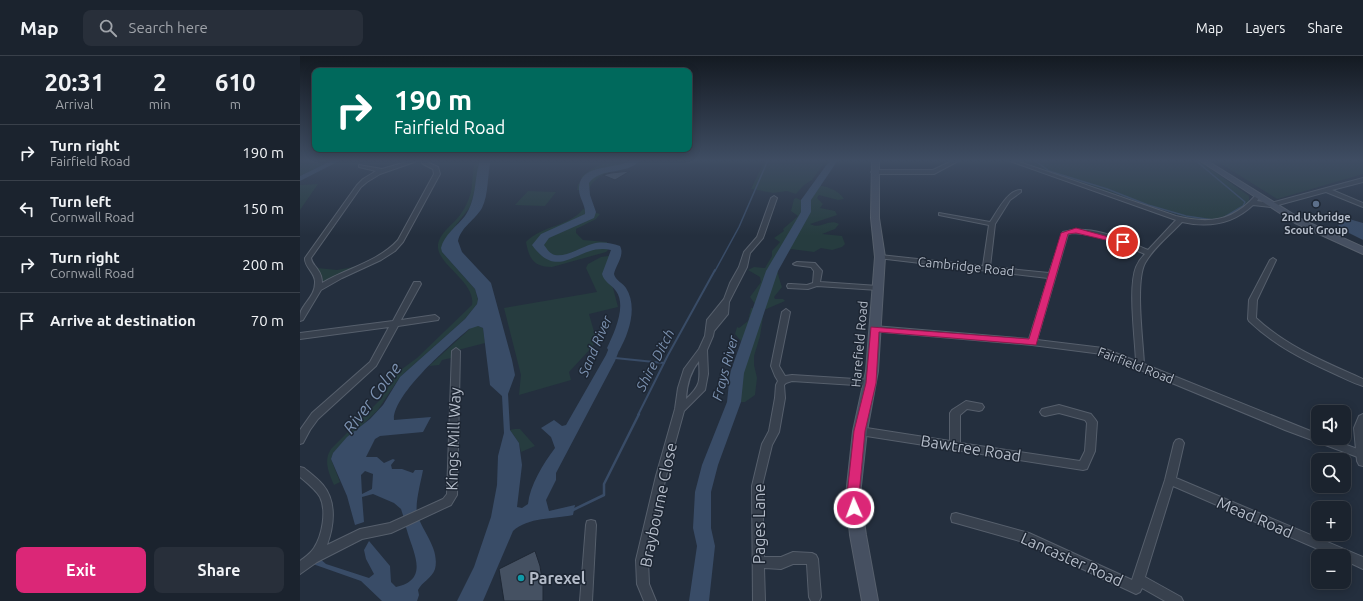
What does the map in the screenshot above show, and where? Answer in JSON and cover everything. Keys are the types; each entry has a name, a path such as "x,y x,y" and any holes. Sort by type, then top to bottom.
{"main road":[{"name":"Harefield Road","path":"870,601 858,535 853,495 860,431 871,383 878,288 880,257 875,218 874,185"},
{"path":"1236,185 1255,200 1272,204 1363,246"},
{"path":"1246,185 1298,221 1363,251"}],"street":[{"path":"318,289 319,277 314,268 308,262 309,256 360,185"},
{"path":"300,318 318,289 339,276 379,259 396,246 430,185"},
{"path":"1084,185 1181,219 1205,223 1232,218 1255,200"},
{"path":"1272,204 1344,185"},
{"path":"1328,190 1363,205"},
{"path":"986,268 992,224 1008,199 1019,191"},
{"name":"Braybourne Close","path":"650,601 642,584 642,560 661,476 680,409 682,388 688,369 703,350 710,330 724,314 727,300 743,267 747,252 760,238 774,198"},
{"path":"941,214 992,224"},
{"path":"1140,366 1138,291 1140,267 1150,253 1181,219"},
{"path":"1032,342 1065,233 1072,230 1110,238 1150,253"},
{"name":"Cambridge Road","path":"880,257 1053,276"},
{"path":"1273,260 1253,300 1252,319 1264,332 1286,348 1363,383"},
{"path":"797,264 813,265 818,271 816,284"},
{"path":"300,440 306,428 316,416 373,364 417,284"},
{"path":"791,286 808,287 816,284 878,288"},
{"path":"786,312 774,366 779,376 783,380 792,378 871,383"},
{"path":"300,336 435,318"},
{"name":"Fairfield Road","path":"874,329 1032,342 1096,349 1362,458"},
{"name":"Braybourne Close","path":"680,409 701,390 704,374 703,350"},
{"name":"Kings Mill Way","path":"300,568 315,557 360,534 391,528 402,524 447,502 452,496 456,351"},
{"name":"Pages Lane","path":"759,601 757,486 767,444 774,432 780,398 780,385 783,380"},
{"path":"955,445 955,413 966,405 979,407"},
{"name":"Bawtree Road","path":"860,431 1083,466 1086,463 1090,451 1092,422 1088,417 1059,409 1045,412"},
{"path":"1362,458 1360,428 1363,420"},
{"path":"1138,580 1170,480 1179,443"},
{"path":"300,471 324,495 328,507 325,531 319,551 315,557"},
{"name":"Mead Road","path":"1170,480 1363,563"},
{"name":"Lancaster Road","path":"956,518 1029,538 1136,588 1138,580 1177,601"},
{"path":"586,601 591,525"},
{"path":"759,562 781,563 793,558 812,559 815,598"}],"green space":[{"path":"300,185 317,185 300,210"},
{"path":"472,185 476,185 470,207 453,229 442,252 475,289 478,300 477,304 465,319 400,377 377,411 333,453 331,459 340,482 334,485 327,462 331,449 381,399 392,381 402,369 417,358 472,305 472,297 469,289 440,255 438,248 440,238 460,215 471,192"},
{"path":"578,185 591,185 588,190 577,190"},
{"path":"753,185 804,185 796,194 787,191 773,193 751,189"},
{"path":"813,185 822,186 839,193 844,199 838,200 819,195 817,198 823,204 820,208 835,211 837,215 810,224 818,226 832,222 839,224 835,229 822,234 842,236 845,244 842,247 832,250 821,248 814,252 791,249 779,262 778,274 782,287 774,297 775,299 783,299 785,301 764,310 760,336 754,356 754,365 757,378 755,395 745,402 741,402 733,394 733,388 739,375 743,346 735,334 737,327 739,328 748,321 751,308 753,308 755,304 750,297 761,282 760,277 748,270 754,267 765,268 772,256 772,251 780,242 774,238 784,231 783,229 798,216 791,211 794,199 796,198 803,201 808,199 810,192 809,188"},
{"path":"1089,185 1234,185 1249,196 1249,202 1232,218 1205,221 1184,217"},
{"path":"1255,185 1324,185 1277,199"},
{"path":"528,191 556,192 545,206 515,205"},
{"path":"583,209 600,214 596,219 576,229 576,233 583,240 607,242 608,250 606,252 552,267 546,267 536,263 529,253 526,242 532,236 563,223 577,215"},
{"path":"618,256 606,273 613,288 618,307 589,314 595,335 593,346 569,372 571,380 519,395 521,375 504,308 597,292 586,268 588,264 601,257"},
{"path":"359,266 323,283 322,276 317,268 337,270"},
{"path":"473,326 483,328 485,343 454,351 451,358 442,360 439,365 429,366"},
{"path":"520,429 535,446 521,452 519,443 510,430"}],"water":[{"path":"475,185 488,185 482,208 462,232 458,241 462,252 491,283 512,360 515,375 508,394 510,430 519,443 522,465 517,507 522,508 528,504 531,489 555,448 551,437 541,428 554,420 562,426 566,425 606,355 615,333 626,332 615,361 556,473 556,480 546,500 549,511 575,505 573,515 542,519 526,523 513,531 483,601 457,601 474,567 491,517 497,485 498,456 504,433 502,396 490,385 483,328 478,326 469,329 449,346 412,384 402,397 396,410 394,420 431,417 423,432 380,436 375,439 366,457 377,457 384,463 393,459 395,460 391,465 392,469 402,469 413,473 415,470 423,470 417,498 417,513 433,547 436,561 435,569 432,575 418,590 419,595 417,601 382,601 361,581 310,563 319,558 326,564 369,578 374,574 366,559 364,550 369,541 390,566 391,582 396,587 406,584 416,573 416,559 401,509 394,503 373,494 362,497 364,522 355,525 347,496 331,459 333,453 347,437 370,419 383,405 400,377 465,319 477,304 478,299 475,289 442,252 441,248 448,235 465,216 472,203","holes":["365,471 373,474 372,489 362,494 361,475"]},
{"path":"1349,219 1363,223 1363,240 1343,230 1338,225"}],"building":[{"name":"Parexel","path":"535,551 540,566 543,586 543,601 504,601 499,569"}],"waterway":[{"name":"Sand River","path":"584,185 583,189 591,212 590,216 545,236 538,245 546,255 554,259 563,258 594,247 605,245 616,248 616,255 608,276 609,279 620,288 624,294 626,310 620,335 614,348"},
{"name":"Shire Ditch","path":"715,271 739,227 757,185"},
{"name":"Frays River","path":"699,601 706,546 702,528 703,492 710,465 734,402 737,373 772,271 799,226 806,212 806,200 816,185"},
{"path":"1096,185 1148,205 1186,216 1213,220"},
{"path":"1223,218 1243,206 1245,202 1225,185"},
{"name":"Shire Ditch","path":"664,363 715,270"},
{"path":"615,358 664,363"},
{"name":"Shire Ditch","path":"638,415 664,363"},
{"name":"Shire Ditch","path":"573,510 604,495 604,484 639,414"}],"place":[{"name":"2nd Uxbridge Scout Group","path":"1316,204"},
{"name":"Parexel","path":"521,578"}],"route":[{"path":"854,508 853,495 860,431 871,383 874,329 1032,342 1065,233 1076,230 1123,242"}],"water label":[{"name":"River Colne","path":"372,398"}]}
